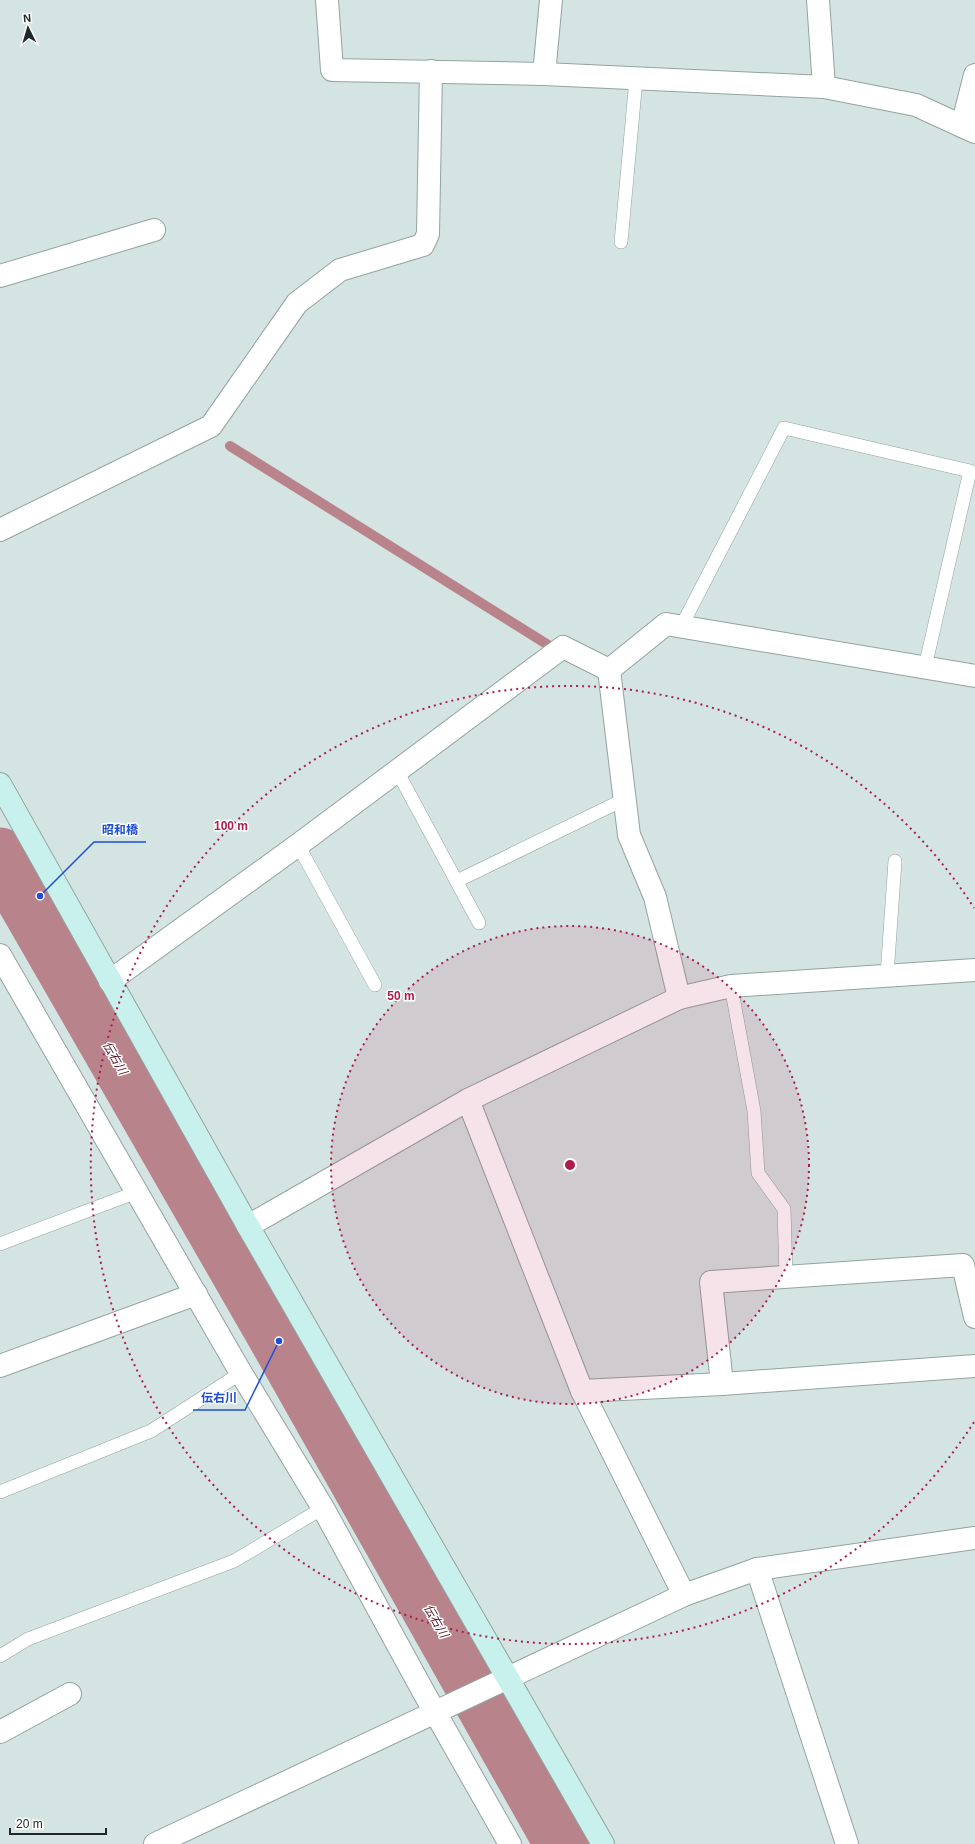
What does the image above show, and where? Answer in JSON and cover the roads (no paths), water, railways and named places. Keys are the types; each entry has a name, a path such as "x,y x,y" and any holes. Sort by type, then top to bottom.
{"street":[{"path":"327,0 332,70 544,74 824,87 916,105 968,129 975,75"},
{"path":"544,74 551,0"},
{"path":"818,0 824,87"},
{"path":"0,530 211,426 297,304 340,270 424,245 428,234 431,71"},
{"path":"0,276 154,230"},
{"path":"609,670 666,624 975,676"},
{"path":"110,981 298,845 563,647 609,670"},
{"path":"609,670 629,835 655,897 679,998"},
{"path":"0,784 502,1681 603,1844"},
{"path":"0,954 241,1373 323,1508 440,1710 510,1844"},
{"path":"248,1226 468,1100 679,998 731,986 975,970"},
{"path":"468,1100 582,1392 684,1595"},
{"path":"722,1384 711,1282 963,1265 975,1317"},
{"path":"0,1366 196,1294"},
{"path":"582,1392 722,1384 975,1366"},
{"path":"155,1844 684,1595 757,1569 975,1538"},
{"path":"757,1569 847,1844"},
{"path":"0,1732 70,1694"}],"lane":[{"path":"621,242 636,79"},
{"path":"681,626 784,428 970,471 925,668"},
{"path":"397,771 479,923"},
{"path":"457,881 625,799"},
{"path":"298,845 375,985"},
{"path":"887,975 895,861"},
{"path":"731,986 754,1111 758,1172 784,1209 786,1277"},
{"path":"0,1244 137,1192"},
{"path":"0,1492 151,1431 241,1373"},
{"path":"0,1656 28,1639 234,1561 323,1508"}],"waterway":[{"path":"230,446 553,648"},
{"name":"伝右川","path":"0,856 279,1341 563,1844"}],"place":[{"name":"昭和橋","path":"40,896"},
{"name":"伝右川","path":"279,1341"}]}
